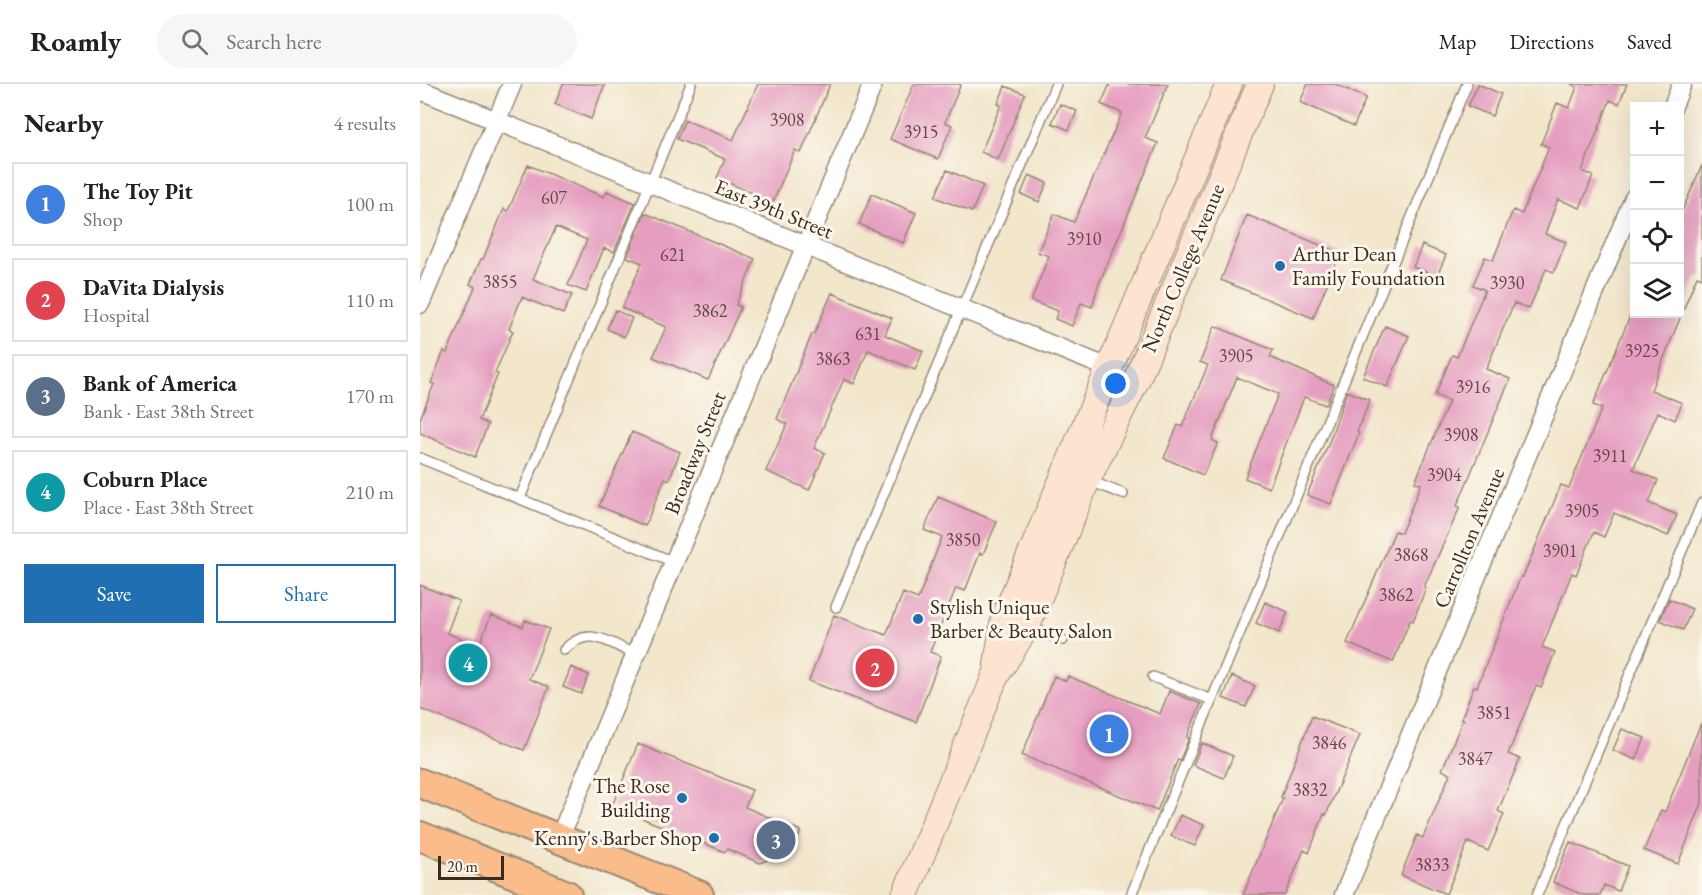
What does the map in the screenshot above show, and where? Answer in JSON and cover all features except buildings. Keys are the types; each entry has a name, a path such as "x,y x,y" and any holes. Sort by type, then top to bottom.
{"main road":[{"name":"North College Avenue","path":"995,677 1004,618 1115,374 1229,84"},
{"name":"North College Avenue","path":"905,895 995,677 1137,379 1260,84"},
{"path":"420,783 699,895"},
{"path":"420,836 536,889 567,895"}],"street":[{"path":"420,304 512,84"},
{"name":"Broadway Street","path":"559,839 873,84"},
{"path":"1675,102 1682,84"},
{"name":"East 39th Street","path":"420,90 961,308 1115,374"},
{"name":"Carrollton Avenue","path":"1344,895 1630,210"}],"lane":[{"path":"520,498 691,84"},
{"path":"836,607 1056,84"},
{"path":"1131,895 1376,298 1467,84"},
{"path":"420,458 674,562"},
{"path":"1088,480 1123,494"},
{"path":"1537,895 1702,503"},
{"path":"1020,625 1063,640"},
{"path":"564,650 579,638 593,636 636,656"},
{"path":"1153,677 1212,700"}],"place":[{"name":"Arthur Dean Family Foundation","path":"1280,266"},
{"name":"Stylish Unique Barber & Beauty Salon","path":"918,619"},
{"name":"Coburn Place","path":"468,663"},
{"name":"DaVita Dialysis","path":"875,668"},
{"name":"The Toy Pit","path":"1109,734"},
{"name":"The Rose Building","path":"682,798"},
{"name":"Kenny's Barber Shop","path":"714,838"},
{"name":"Bank of America","path":"776,840"}]}
